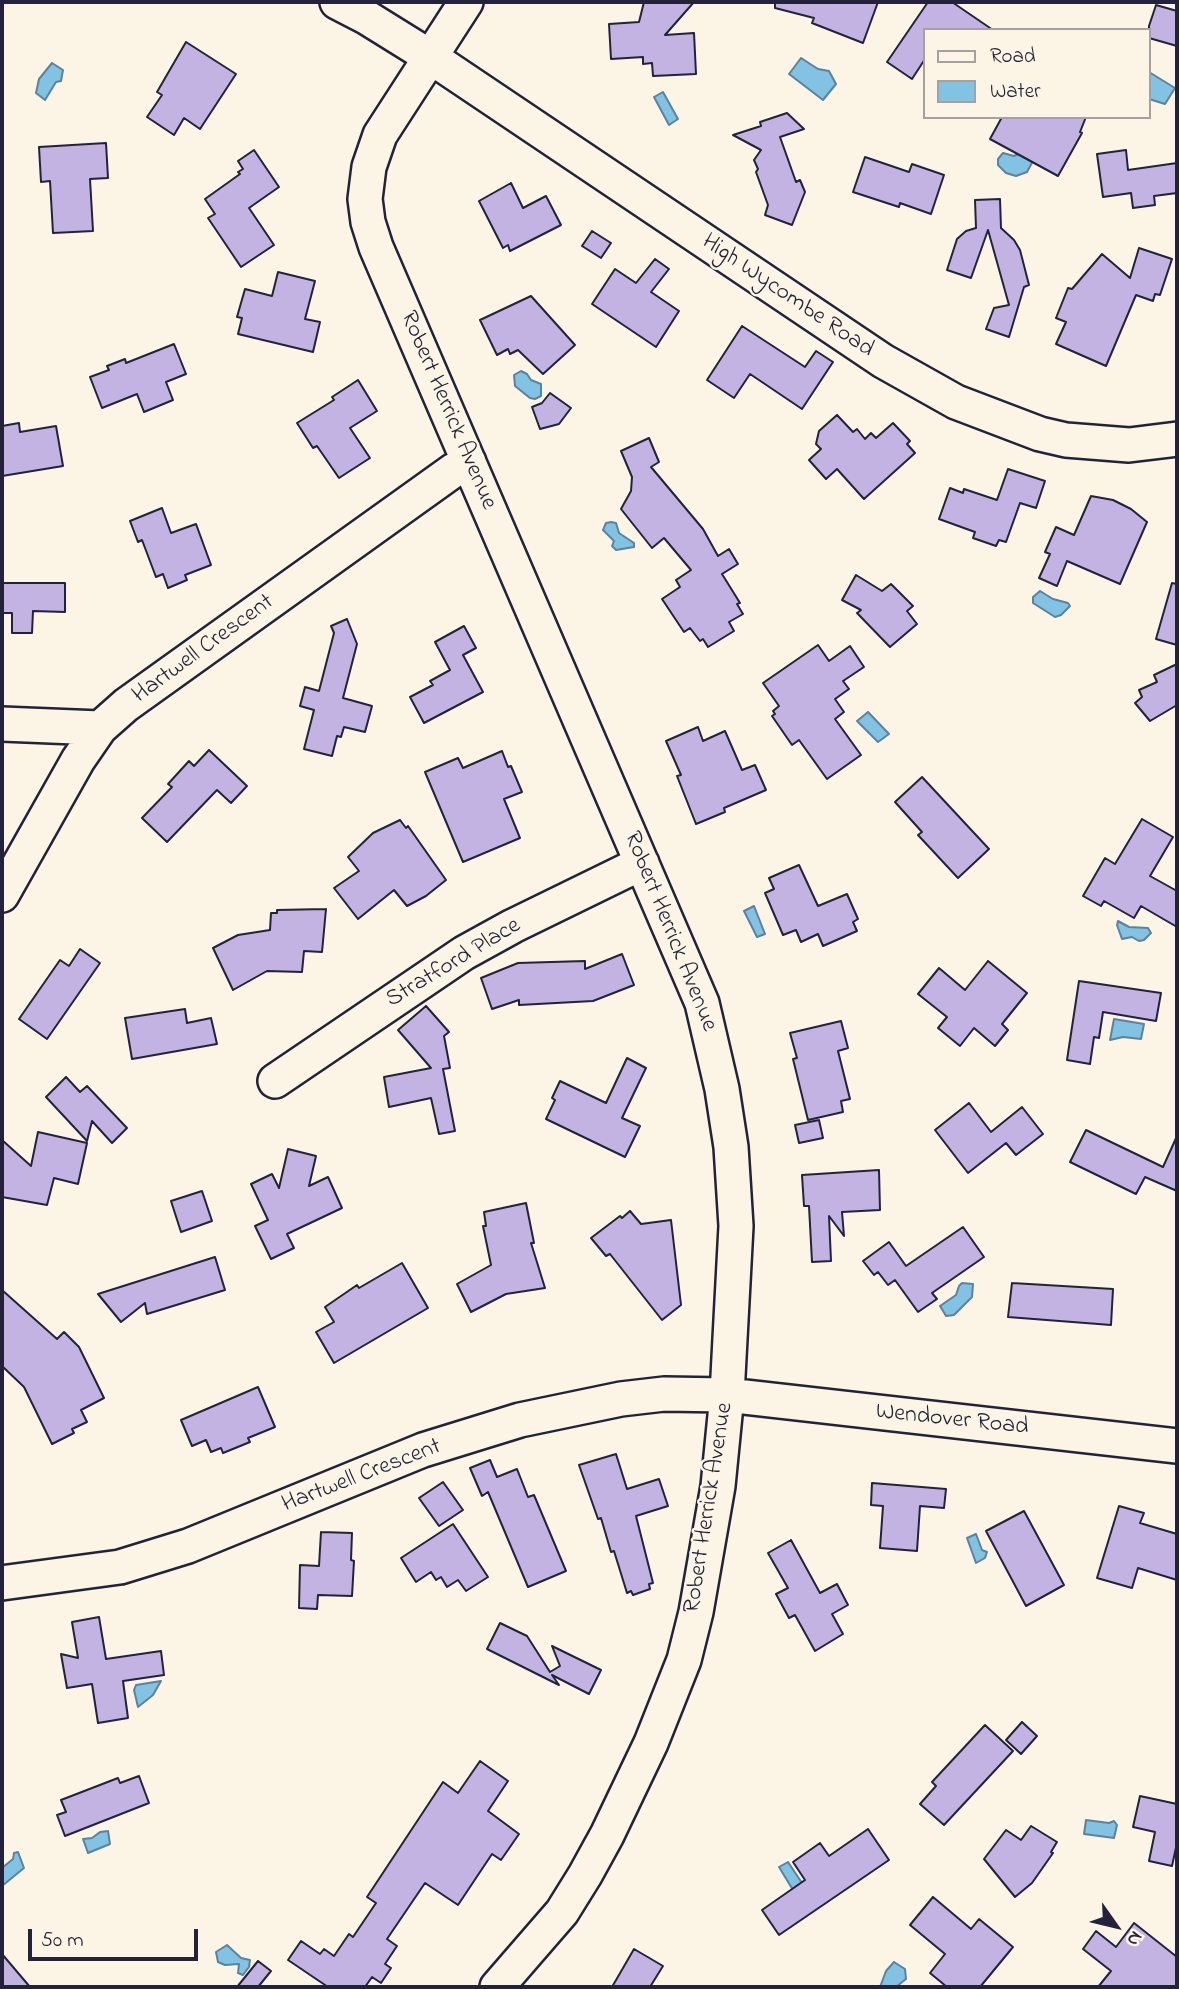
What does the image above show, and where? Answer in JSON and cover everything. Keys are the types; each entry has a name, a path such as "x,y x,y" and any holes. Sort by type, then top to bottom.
{"street":[{"name":"High Wycombe Road","path":"337,2 366,16 432,58 861,347 956,402 1040,434 1066,440 1129,444 1177,439"},
{"name":"Robert Herrick Avenue","path":"466,2 380,135 369,167 365,199 368,222 376,247 702,1003 723,1088 731,1147 736,1226 727,1395 718,1486 705,1566 684,1660 670,1698 585,1875 562,1912 497,1987"},
{"name":"Hartwell Crescent","path":"2,895 60,791 100,728 149,689 442,478 469,462"},
{"path":"2,724 100,728"},
{"name":"Stratford Place","path":"275,1081 464,953 642,863"},
{"name":"Hartwell Crescent","path":"2,1583 120,1567 158,1556 423,1450 520,1420 653,1395 727,1395"},
{"name":"Wendover Road","path":"727,1395 1177,1446"}],"water":[{"path":"801,58 818,69 829,71 836,84 823,100 789,74"},
{"path":"52,63 63,70 61,81 56,82 45,100 36,93 39,79"},
{"path":"1151,73 1175,88 1165,104 1151,100"},
{"path":"663,92 678,119 669,125 654,97"},
{"path":"1025,151 1033,161 1027,172 1016,176 1006,173 998,165 998,159 1003,153 1014,156"},
{"path":"521,371 541,384 541,396 530,398 515,386 514,375"},
{"path":"606,523 616,523 619,533 634,543 634,547 616,550 612,546 614,541 603,530"},
{"path":"1040,591 1070,606 1055,617 1033,603 1033,597"},
{"path":"868,712 889,734 878,742 857,721"},
{"path":"754,906 765,934 757,937 744,911"},
{"path":"1118,921 1129,927 1148,928 1151,933 1144,940 1139,941 1132,937 1122,939"},
{"path":"1114,1019 1144,1024 1141,1039 1123,1037 1110,1040"},
{"path":"962,1283 973,1284 972,1297 954,1315 946,1316 940,1306 956,1295"},
{"path":"976,1534 982,1550 987,1552 985,1558 976,1563 967,1538"},
{"path":"161,1681 153,1695 138,1707 134,1690 136,1685"},
{"path":"1086,1820 1109,1823 1114,1821 1117,1825 1114,1838 1084,1834"},
{"path":"108,1831 110,1844 88,1853 83,1839"},
{"path":"18,1852 24,1868 2,1886 2,1868 13,1859 14,1853"},
{"path":"788,1862 802,1883 793,1890 779,1867"},
{"path":"227,1945 241,1958 250,1960 243,1975 238,1973 239,1964 225,1965 218,1962 216,1952"},
{"path":"894,1962 905,1969 906,1979 896,1987 880,1987 886,1971"}],"building":[{"path":"644,2 694,2 665,35 694,33 696,74 653,76 652,63 643,64 643,57 611,59 609,24 639,22"},
{"path":"775,2 878,2 863,43 812,23 814,18 775,8"},
{"path":"928,2 952,2 990,28 923,28 923,62 912,79 887,62"},
{"path":"1156,5 1177,11 1177,46 1151,39 1149,26"},
{"path":"186,42 236,74 200,129 184,118 174,135 147,117 162,95 157,92"},
{"path":"787,113 804,129 780,137 796,182 800,180 805,192 792,225 765,215 768,205 754,160 761,150 733,135 761,126 760,122"},
{"path":"1001,119 1085,119 1080,132 1082,133 1058,176 990,139"},
{"path":"106,143 108,178 90,179 93,231 53,233 50,181 41,182 39,147"},
{"path":"254,150 279,187 249,208 274,245 241,267 208,218 215,214 205,199 240,174 238,172 243,169 238,161"},
{"path":"1126,150 1128,170 1177,163 1177,193 1154,196 1155,205 1133,208 1131,193 1103,197 1097,154"},
{"path":"865,157 909,172 912,164 944,175 931,214 900,203 899,207 853,192"},
{"path":"511,183 523,208 546,196 561,225 510,251 508,245 503,248 479,201"},
{"path":"1000,199 1001,228 1020,250 1029,285 1024,287 1009,337 986,329 994,308 1009,305 988,230 971,278 947,270 957,239 966,231 976,228 975,200"},
{"path":"592,231 611,243 601,258 582,246"},
{"path":"1139,248 1172,259 1160,295 1155,294 1153,301 1136,295 1106,366 1056,344 1066,322 1056,318 1068,288 1072,289 1102,254 1130,278"},
{"path":"655,259 669,269 651,292 679,311 656,347 592,304 615,269 636,283"},
{"path":"278,272 315,281 305,319 320,322 313,352 238,334 242,318 237,317 245,289 272,296"},
{"path":"531,296 575,345 543,374 518,350 510,354 508,349 497,355 480,320"},
{"path":"742,326 805,367 816,351 833,362 802,409 750,374 734,398 707,380"},
{"path":"174,344 186,374 166,382 173,400 144,412 137,394 102,408 90,377 109,370 107,366 125,359 126,363"},
{"path":"358,380 377,411 350,428 370,458 339,478 317,446 313,448 297,423 334,400 332,397"},
{"path":"550,393 571,408 559,424 540,429 532,407 542,403"},
{"path":"837,415 853,432 857,429 865,439 871,433 876,438 893,423 910,441 907,444 915,453 864,499 837,469 826,479 809,460 821,449 816,444 819,431"},
{"path":"19,423 20,432 56,426 63,466 2,476 2,426"},
{"path":"649,438 659,462 651,467 703,529 718,556 729,549 738,564 722,574 740,603 737,604 743,614 729,622 734,631 708,647 690,628 684,632 662,599 680,587 676,580 691,570 664,538 652,548 621,509 631,491 632,477 621,451"},
{"path":"1008,469 1045,481 1036,508 1020,503 1006,542 999,540 996,546 973,538 975,532 939,519 950,488 963,493 964,489 997,500"},
{"path":"1091,496 1113,500 1131,509 1147,522 1120,584 1067,561 1057,586 1039,578 1050,554 1045,552 1056,527 1074,535"},
{"path":"162,508 171,533 196,524 211,565 185,575 187,580 168,588 163,574 156,577 142,540 138,542 130,521"},
{"path":"856,575 882,591 891,584 913,606 907,611 917,624 890,647 857,613 861,610 842,600"},
{"path":"2,583 65,583 65,612 33,611 32,633 12,633 12,613 2,613"},
{"path":"1172,583 1177,584 1177,645 1156,639"},
{"path":"347,619 357,644 343,698 372,706 365,732 344,727 341,737 337,736 332,756 304,749 314,710 300,706 305,687 319,691 334,633 331,626"},
{"path":"464,626 476,648 463,655 483,692 424,723 410,697 433,685 430,681 450,670 435,642"},
{"path":"818,645 829,661 850,646 864,667 843,681 849,689 835,699 844,712 835,719 861,755 827,779 799,740 792,745 772,716 779,706 763,683"},
{"path":"1177,664 1177,705 1150,721 1135,703 1142,697 1139,690 1157,682 1154,675"},
{"path":"698,727 703,741 725,731 742,770 755,765 766,790 724,808 725,812 696,824 677,776 681,775 666,741"},
{"path":"209,750 247,786 231,803 217,790 167,842 142,818 172,787 168,784 189,761 194,766"},
{"path":"502,751 522,792 504,799 520,838 463,862 425,772 458,758 463,768"},
{"path":"922,777 989,849 958,878 918,835 922,832 895,802"},
{"path":"1142,819 1173,837 1150,876 1177,891 1177,927 1141,906 1134,918 1104,901 1101,906 1083,896 1105,858 1115,864"},
{"path":"400,820 406,828 408,826 446,880 426,896 407,906 394,890 358,919 334,888 359,871 348,857 373,833"},
{"path":"799,865 818,906 847,894 858,919 853,922 857,931 823,946 818,934 801,942 796,930 783,935 765,893 774,889 769,878"},
{"path":"326,909 322,952 304,951 302,972 267,971 233,990 213,948 238,935 270,930 271,913 277,913 277,910"},
{"path":"80,949 100,963 47,1039 19,1019 60,960 69,966"},
{"path":"622,954 634,985 593,1001 519,1005 519,1000 492,1009 481,978 518,963 585,961 585,969"},
{"path":"988,961 1027,993 1002,1024 1008,1030 995,1046 974,1028 960,1046 938,1028 947,1017 918,994 939,968 965,990"},
{"path":"1079,981 1161,993 1156,1021 1103,1012 1099,1038 1094,1037 1090,1064 1067,1060"},
{"path":"426,1006 449,1032 444,1036 450,1068 443,1069 455,1131 439,1134 431,1098 389,1107 384,1077 431,1068 398,1030"},
{"path":"185,1009 187,1023 211,1018 217,1044 132,1059 125,1018"},
{"path":"841,1021 848,1048 838,1051 850,1099 841,1101 843,1112 808,1120 793,1059 797,1058 790,1033"},
{"path":"627,1058 646,1068 622,1118 640,1126 625,1157 546,1119 560,1081 606,1103"},
{"path":"66,1077 80,1092 87,1086 127,1128 112,1143 92,1121 87,1141 46,1097"},
{"path":"969,1103 991,1132 1022,1107 1043,1134 1016,1155 1006,1143 968,1173 935,1130"},
{"path":"819,1120 823,1138 799,1143 795,1125"},
{"path":"1086,1130 1163,1167 1177,1136 1177,1191 1145,1177 1136,1194 1070,1162"},
{"path":"38,1132 87,1143 78,1184 54,1178 47,1205 2,1197 2,1140 31,1166"},
{"path":"288,1149 316,1156 309,1186 328,1177 342,1208 287,1234 294,1248 271,1259 255,1226 268,1220 251,1184 272,1174 279,1188"},
{"path":"879,1170 880,1210 842,1212 844,1236 829,1216 831,1261 812,1262 809,1206 804,1206 802,1175"},
{"path":"202,1191 212,1221 181,1232 171,1201"},
{"path":"526,1203 534,1243 531,1243 545,1288 506,1294 471,1312 457,1284 491,1265 483,1226 486,1226 484,1212"},
{"path":"630,1211 641,1224 671,1220 681,1305 662,1320 610,1254 606,1256 591,1238"},
{"path":"963,1227 984,1257 932,1293 937,1299 918,1312 895,1280 888,1285 878,1272 874,1275 863,1261 889,1242 906,1266"},
{"path":"215,1257 225,1290 147,1314 145,1303 121,1322 98,1294"},
{"path":"402,1263 428,1308 334,1363 316,1332 334,1322 325,1307 357,1285 359,1288"},
{"path":"1012,1283 1113,1289 1111,1325 1008,1317"},
{"path":"2,1290 57,1339 64,1332 79,1347 104,1398 81,1410 87,1422 72,1429 74,1433 52,1444 24,1387 2,1366"},
{"path":"258,1387 275,1427 248,1438 250,1442 223,1453 221,1448 211,1452 206,1440 192,1446 181,1420"},
{"path":"616,1454 627,1489 659,1479 668,1506 636,1516 653,1583 649,1584 650,1589 633,1595 631,1591 627,1593 614,1551 611,1552 601,1518 598,1519 579,1465"},
{"path":"490,1460 497,1477 517,1469 528,1497 534,1495 566,1571 528,1587 488,1492 482,1496 470,1468"},
{"path":"443,1482 463,1510 439,1526 419,1498"},
{"path":"872,1483 946,1489 944,1508 920,1506 917,1551 880,1548 883,1506 871,1505"},
{"path":"1119,1506 1144,1513 1140,1523 1177,1534 1177,1580 1138,1568 1132,1588 1097,1578"},
{"path":"1024,1511 1064,1585 1026,1606 986,1531"},
{"path":"453,1524 488,1577 466,1591 458,1580 447,1587 441,1577 436,1580 431,1572 416,1582 401,1558"},
{"path":"321,1532 352,1533 352,1596 318,1595 317,1609 299,1608 300,1565 319,1566"},
{"path":"791,1540 820,1593 837,1584 848,1605 832,1614 843,1634 815,1651 795,1615 789,1618 776,1594 788,1588 768,1553"},
{"path":"99,1617 106,1659 161,1651 164,1675 123,1681 128,1718 98,1723 92,1684 67,1688 61,1654 78,1658 72,1622"},
{"path":"500,1623 527,1636 550,1672 560,1666 552,1646 601,1670 589,1694 552,1675 559,1685 487,1649"},
{"path":"1022,1722 1037,1736 1021,1754 1006,1740"},
{"path":"985,1725 1013,1751 944,1825 920,1804 936,1786 932,1782"},
{"path":"480,1761 508,1781 488,1811 519,1834 501,1860 492,1854 458,1905 425,1883 387,1939 397,1946 385,1964 391,1968 381,1983 372,1977 365,1987 328,1987 288,1960 301,1941 320,1954 324,1949 334,1956 349,1934 353,1937 376,1903 367,1897 443,1782 458,1793"},
{"path":"139,1776 149,1803 65,1836 57,1815 66,1812 61,1800 118,1778 120,1783"},
{"path":"1140,1796 1177,1804 1177,1843 1172,1866 1149,1861 1155,1832 1133,1827"},
{"path":"1031,1826 1057,1842 1051,1852 1053,1853 1032,1883 1015,1897 984,1859 1006,1830 1021,1840"},
{"path":"868,1829 889,1860 779,1935 762,1910 805,1880 793,1862 820,1843 829,1856"},
{"path":"933,1897 971,1929 979,1919 1013,1947 980,1987 947,1987 930,1973 945,1954 910,1925"},
{"path":"1134,1923 1177,1957 1177,1987 1098,1987 1111,1971 1083,1949 1096,1931 1116,1947"},
{"path":"634,1949 663,1966 650,1987 612,1987"},
{"path":"2,1954 30,1987 2,1987"},
{"path":"258,1961 271,1971 258,1987 237,1987"}]}
